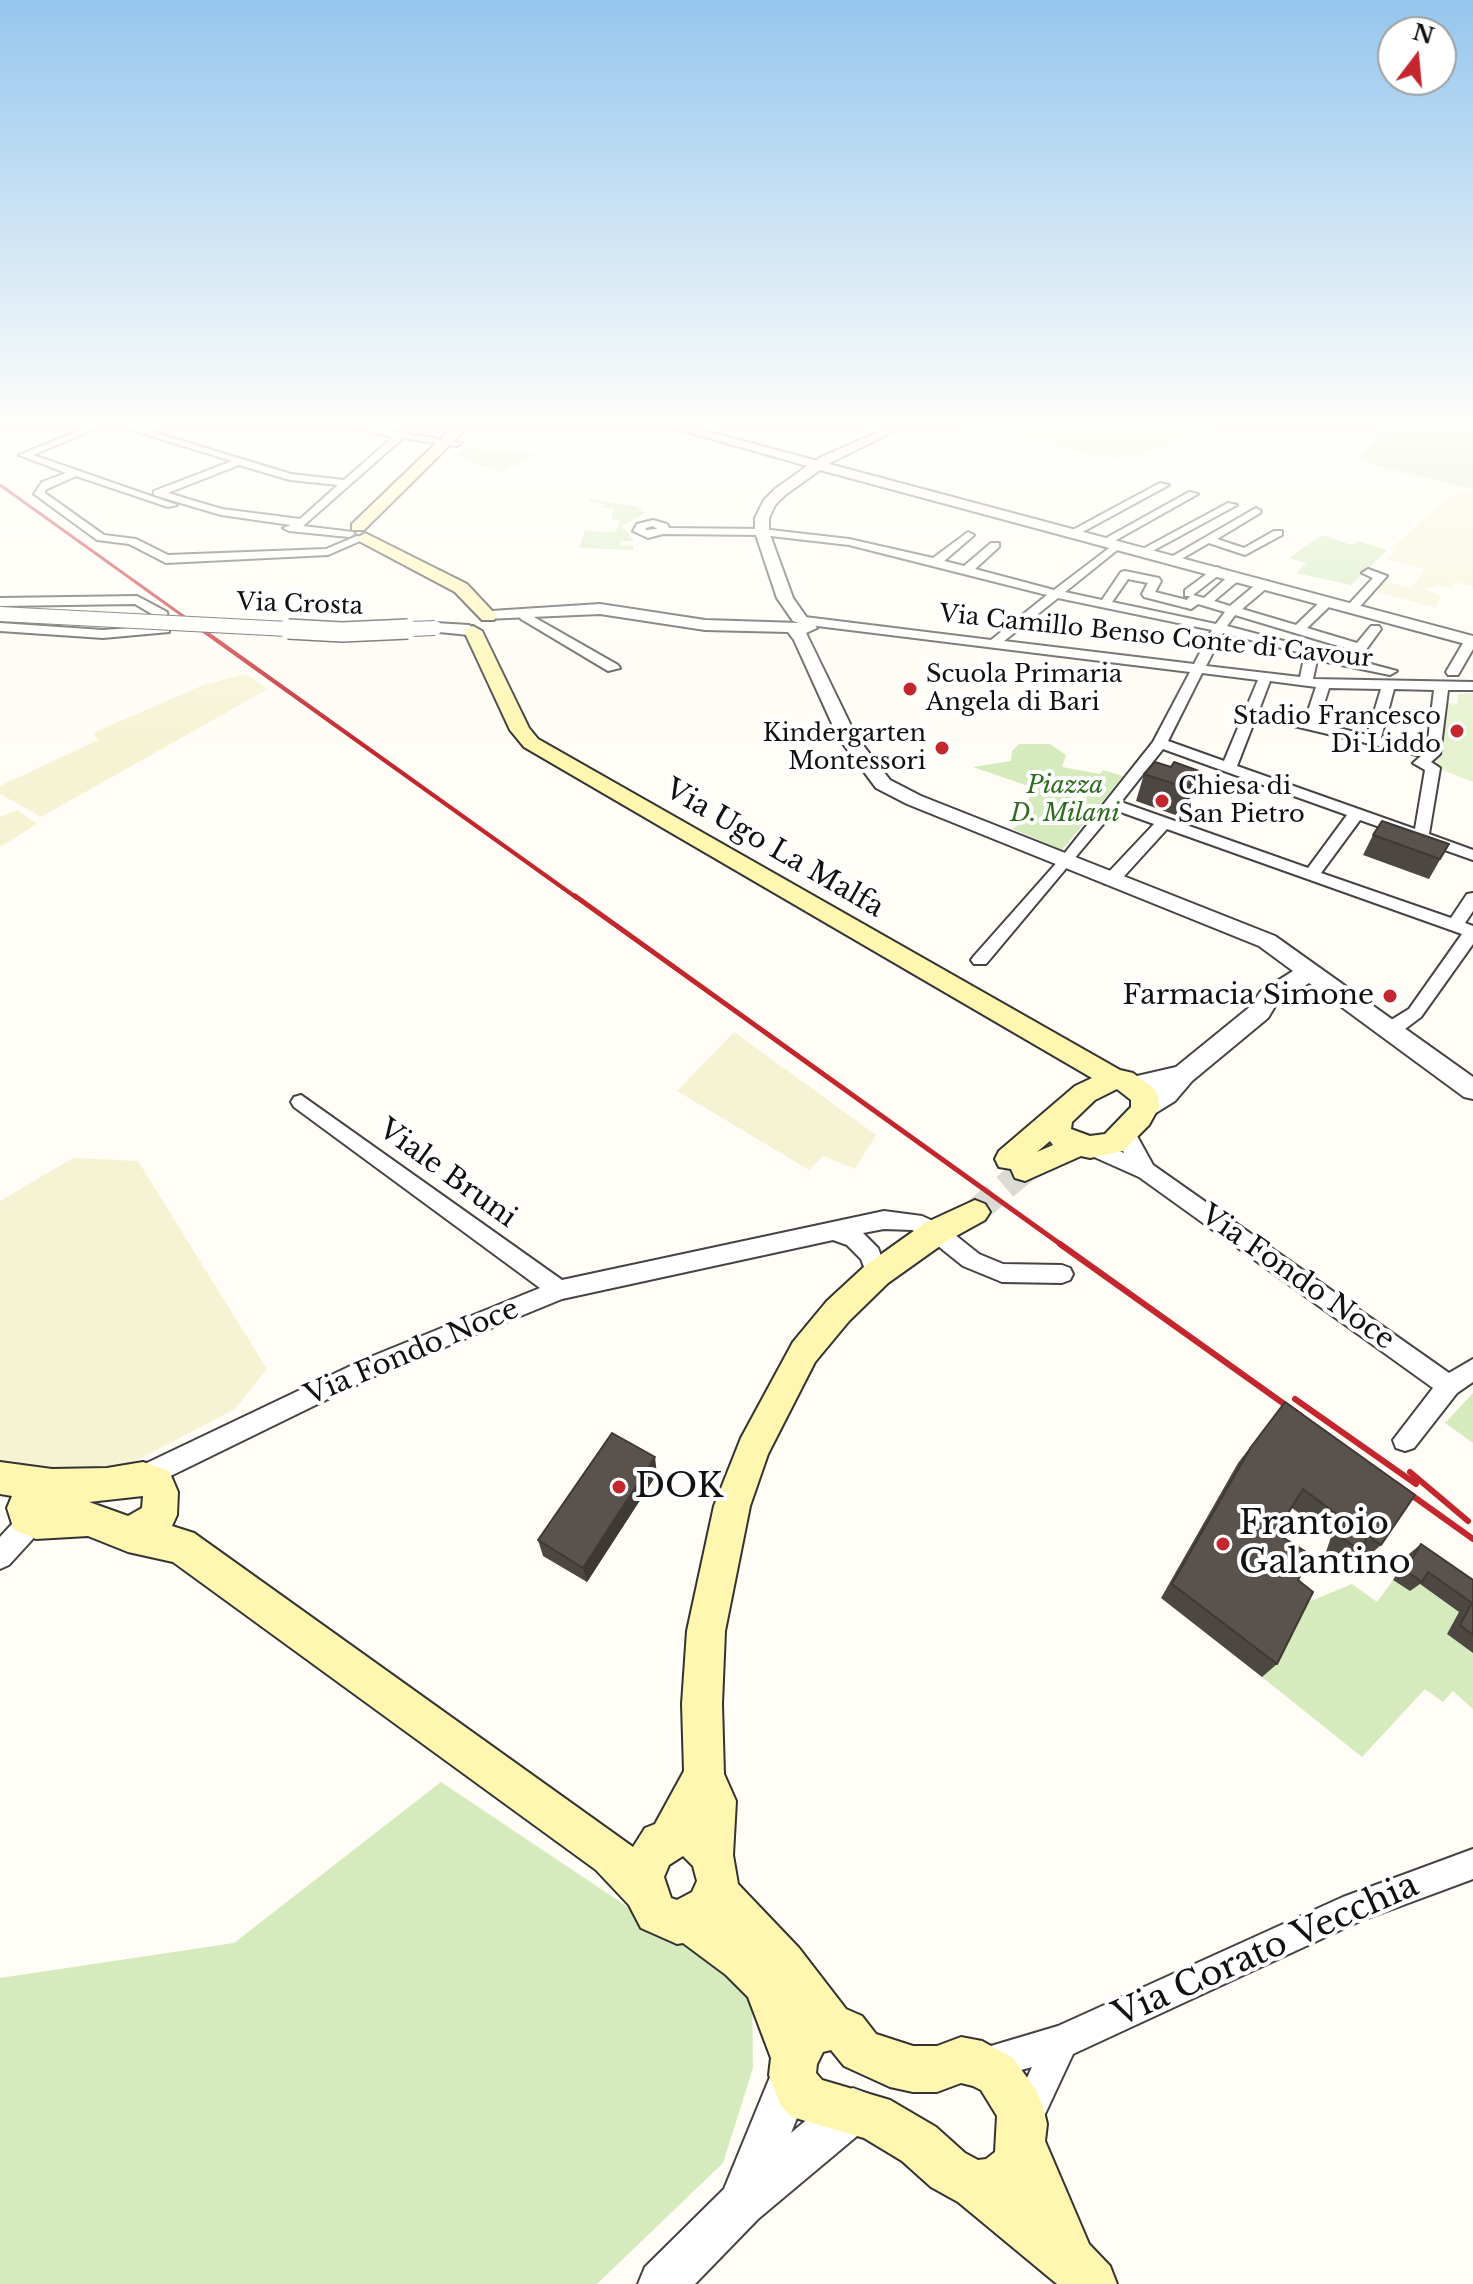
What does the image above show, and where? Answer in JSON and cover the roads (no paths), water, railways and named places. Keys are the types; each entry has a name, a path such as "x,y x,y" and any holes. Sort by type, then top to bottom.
{"main road":[{"path":"361,532 359,534 461,588 480,620"},
{"name":"Via Ugo La Malfa","path":"480,620 483,655 520,730 531,743 1131,1090"},
{"path":"1076,1057 1076,1068 1085,1093"},
{"path":"1131,1090 1125,1132 1113,1143 1084,1146 1017,1164 1085,1093 1131,1090"},
{"path":"1059,1118 1057,1128 1061,1136 1084,1146"},
{"path":"52,1486 30,1497 20,1513 48,1523 88,1519 128,1534 181,1546 645,1859 656,1913 666,1919 706,1889 715,1801 704,1774 702,1704 706,1631 732,1506 753,1449 804,1352 838,1311 877,1274 967,1206"},
{"name":"Via Fondo Noce","path":"0,1478 52,1486 107,1485 150,1492"},
{"path":"128,1534 138,1533 152,1525 150,1492"},
{"path":"150,1492 181,1546"},
{"path":"645,1859 704,1774"},
{"path":"645,1859 694,1838 706,1889 742,1959 765,1982 798,2089 809,2100 873,2117 919,2144 948,2170 975,2185 1081,2273"},
{"path":"706,1889 783,1964 831,2027"},
{"path":"793,2066 807,2036 816,2030 831,2027 846,2032 860,2050 890,2064 913,2069 937,2069 961,2060 982,2064 997,2074 1019,2107 1023,2134 1081,2273"},
{"path":"975,2185 991,2183 1008,2174 1018,2162 1023,2134"}],"street":[{"path":"92,532 101,538 132,541 166,559 328,552 359,534"},
{"path":"318,532 359,534"},
{"path":"721,532 762,532 849,542 1056,594 1219,628 1272,664 1312,654 1390,665 1392,687 1373,740"},
{"path":"762,532 795,620 847,737 883,784 914,800 1217,922 1246,940 1274,949 1470,1084"},
{"path":"1068,532 1352,608 1380,622 1472,641 1453,672"},
{"path":"992,645 1056,594 1111,543 1148,532"},
{"path":"1143,552 1157,532"},
{"path":"1172,560 1221,532"},
{"path":"1207,539 1245,552 1271,532"},
{"path":"935,562 968,535"},
{"path":"966,570 995,545"},
{"path":"1189,593 1216,571"},
{"path":"1352,608 1381,576 1368,573"},
{"path":"1105,604 1125,575 1155,581 1148,594 1191,605 1194,599 1360,648 1380,622"},
{"path":"1209,599 1235,577"},
{"path":"980,960 1066,862 1160,743 1219,628 1233,610 1264,584"},
{"path":"1155,614 1165,599"},
{"path":"0,602 137,600 163,615 165,629 103,634 0,627"},
{"path":"1298,630 1327,602"},
{"name":"Via Camillo Benso Conte di Cavour","path":"542,613 610,610 705,625 795,620"},
{"name":"Via Camillo Benso Conte di Cavour","path":"674,619 760,612 795,620 1195,670 1272,664 1306,682 1324,684 1441,688 1473,686"},
{"path":"480,620 542,613"},
{"path":"480,620 542,613"},
{"name":"Via Crosta","path":"0,614 342,632 435,628 480,620"},
{"path":"525,616 613,668"},
{"path":"1068,654 1077,642"},
{"path":"1306,682 1312,654"},
{"path":"1229,768 1272,664"},
{"path":"1310,726 1324,684"},
{"path":"1421,837 1433,768 1420,763 1433,754 1441,688"},
{"path":"1251,712 1433,754"},
{"path":"1160,743 1473,855"},
{"path":"1111,804 1467,930"},
{"path":"1311,875 1356,814"},
{"path":"1111,880 1164,823"},
{"path":"1390,1030 1415,1013 1467,930 1473,898"},
{"path":"1131,1090 1166,1094 1183,1075 1260,1012 1285,1007 1308,986 1313,974"},
{"name":"Viale Bruni","path":"301,1102 559,1290"},
{"name":"Via Fondo Noce","path":"1125,1132 1146,1171"},
{"name":"Via Fondo Noce","path":"1084,1146 1146,1171 1449,1386"},
{"name":"Via Fondo Noce","path":"150,1492 371,1367 559,1290 884,1220 915,1222 936,1232"},
{"path":"833,1231 855,1239 870,1254 877,1274"},
{"path":"936,1232 971,1260 1002,1273 1062,1274"},
{"path":"1405,1440 1449,1386 1473,1369"},
{"path":"0,1556 20,1513"},
{"name":"Via Corato Vecchia","path":"982,2064 1061,2042 1354,1908 1473,1864"},
{"path":"1023,2134 1061,2042"},
{"path":"742,2203 793,2066"},
{"path":"662,2284 742,2203 853,2110"}],"tunnel":[{"path":"975,1212 1025,1170"}],"railway":[{"path":"65,532 204,631"},
{"path":"201,629 577,898"},
{"path":"575,896 1063,1246"},
{"path":"1060,1244 1301,1416"},
{"path":"1295,1399 1416,1484"},
{"path":"1410,1472 1468,1521"},
{"path":"1396,1484 1473,1539"}],"place":[{"name":"Scuola Primaria Angela di Bari","path":"910,689"},
{"name":"Stadio Francesco Di Liddo","path":"1457,731"},
{"name":"Kindergarten Montessori","path":"942,748"},
{"name":"Chiesa di San Pietro","path":"1162,801"},
{"name":"Farmacia Simone","path":"1390,996"},
{"name":"DOK","path":"619,1487"},
{"name":"Frantoio Galantino","path":"1223,1544"}],"park label":[{"name":"Piazza D. Milani","path":"1065,800"}]}
